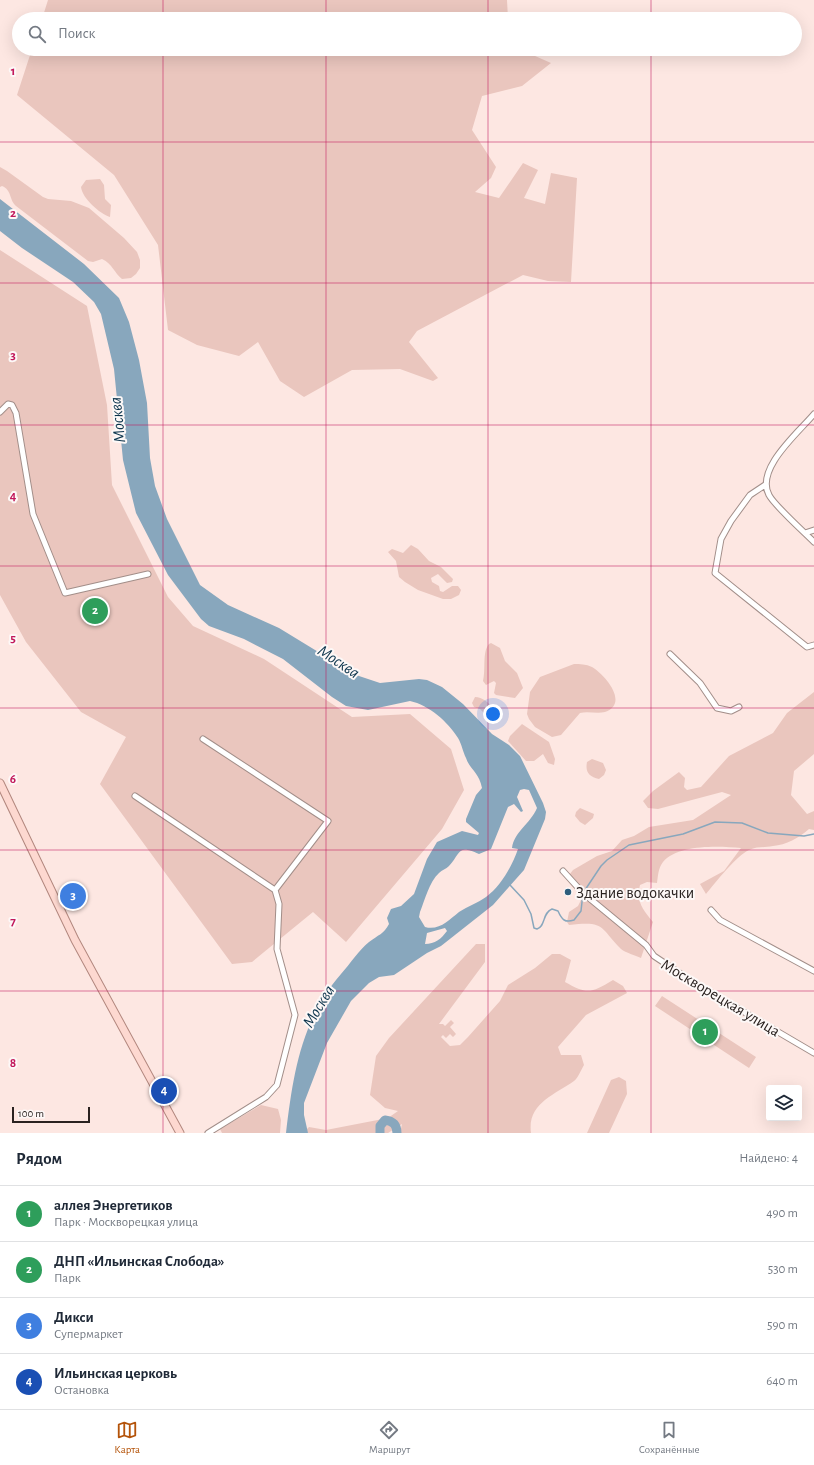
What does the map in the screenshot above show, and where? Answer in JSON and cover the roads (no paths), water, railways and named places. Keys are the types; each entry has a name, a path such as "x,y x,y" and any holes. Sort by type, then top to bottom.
{"main road":[{"path":"0,783 75,940 180,1133"}],"street":[{"path":"0,412 8,404 12,405 16,413 33,514 64,593 148,574"},
{"path":"814,414 776,458 768,471 765,485 769,496 814,542"},
{"path":"765,485 750,495 731,521 721,540 715,573 807,647 813,646"},
{"path":"805,532 814,530"},
{"path":"670,654 700,683 717,708 731,711 739,707"},
{"path":"203,739 328,820 275,890"},
{"path":"135,796 275,890 279,904 277,949 295,1014 276,1085 262,1100 208,1133"},
{"name":"Москворецкая улица","path":"563,871 584,893 646,945 654,956 693,982 813,1051"},
{"path":"711,910 720,920 814,971"}],"water":[{"path":"0,199 84,264 119,298 129,322 139,360 147,403 150,458 155,486 167,519 200,585 228,605 279,628 356,675 380,683 419,679 427,680 442,687 463,704 492,734 509,745 520,756 543,803 546,812 545,819 524,870 493,905 441,946 427,953 394,975 379,977 369,983 351,1001 327,1043 304,1103 304,1115 308,1133 286,1133 292,1090 301,1049 317,1010 327,992 358,953 365,945 383,932 387,927 389,924 387,918 391,909 401,906 414,894 427,859 437,842 462,831 478,835 479,833 466,822 466,819 476,795 482,788 481,783 470,766 454,732 431,710 410,701 368,710 346,706 283,659 244,639 209,626 201,619 168,575 136,513 123,460 114,369 101,314 94,302 73,282 22,248 0,231","holes":["520,790 529,790 537,808 513,842 512,848 518,849 513,862 501,881 486,897 459,912 444,924 430,928 425,927 419,917 420,912 430,886 436,877 440,872 449,866 460,851 467,850 479,854 491,849 508,807 514,804 521,812 523,811 517,797","445,928 447,931 440,939 435,942 425,944 427,933"]}],"waterway":[{"path":"510,885 524,900 531,914 534,928 537,929 542,925 547,913 552,909 558,911 564,920 574,920 581,911 583,893 601,866 629,845 683,834 715,822 742,823 768,833 804,836 814,834"},
{"path":"380,1133 380,1126 385,1120 394,1124 397,1133"}],"place":[{"name":"ДНП «Ильинская Слобода»","path":"95,611"},
{"name":"Здание водокачки","path":"568,892"},
{"name":"Дикси","path":"73,896"},
{"name":"аллея Энергетиков","path":"705,1032"},
{"name":"Ильинская церковь","path":"164,1091"}],"water label":[{"name":"Москва","path":"117,420"},
{"name":"Москва","path":"339,661"},
{"name":"Москва","path":"318,1006"}]}
